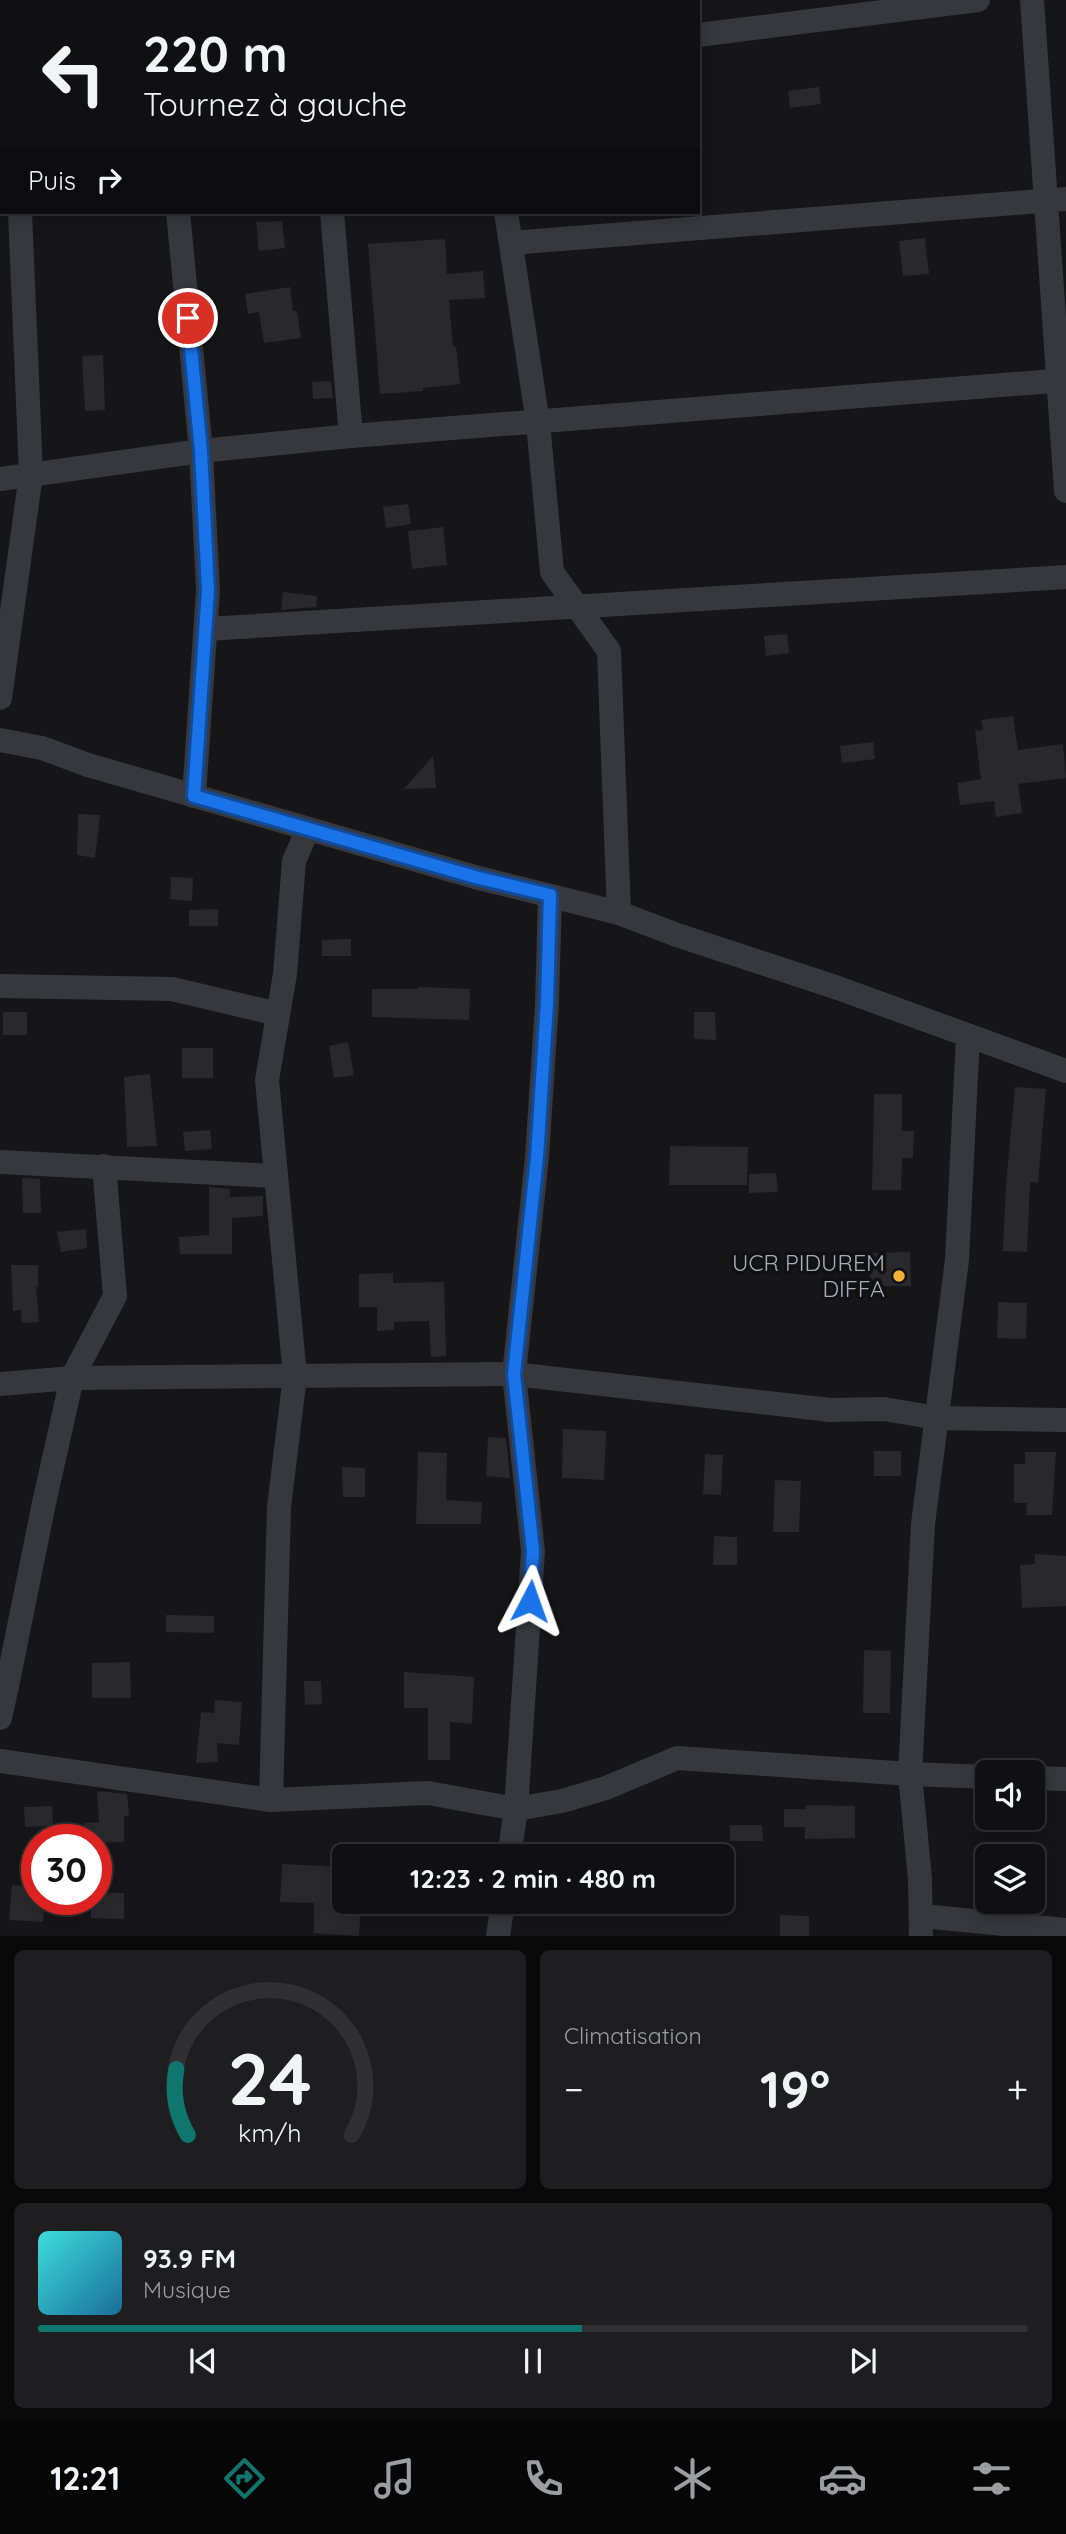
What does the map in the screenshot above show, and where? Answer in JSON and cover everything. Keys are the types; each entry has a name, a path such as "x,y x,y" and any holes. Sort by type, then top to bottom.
{"street":[{"path":"700,34 978,0"},
{"path":"1031,0 1056,199 1066,491"},
{"path":"511,243 1056,199"},
{"path":"0,698 31,474 20,214"},
{"path":"178,214 201,451 208,590 194,796"},
{"path":"332,214 351,436"},
{"path":"506,214 538,423 552,572 609,651 618,912"},
{"path":"0,478 201,451 351,436 1062,380"},
{"path":"206,629 1066,577"},
{"path":"0,740 42,748 88,765 475,877 618,912 1066,1072"},
{"path":"271,1800 279,1507 295,1376 267,1080 285,974 294,861 308,829"},
{"path":"511,1844 516,1809 533,1551 514,1374 537,1157 547,1003 550,895"},
{"path":"0,986 172,989 278,1014"},
{"path":"968,1036 957,1260 923,1524 910,1774 921,1926 1066,1930"},
{"path":"0,1162 276,1176"},
{"path":"0,1718 4,1676 72,1378 115,1296 104,1166"},
{"path":"0,1384 72,1378 514,1374 830,1410 884,1409 937,1418 1066,1420"},
{"path":"0,1762 271,1800 428,1793 516,1809 562,1801 606,1788 677,1758 975,1777"},
{"path":"1045,1778 1066,1779"},
{"path":"498,1936 501,1914"}],"building":[{"path":"819,87 821,104 790,108 788,91"},
{"path":"282,221 285,248 259,251 256,222"},
{"path":"925,238 929,274 903,276 899,241"},
{"path":"445,239 447,274 483,271 485,298 449,300 453,347 456,346 460,384 423,388 423,391 380,394 368,244"},
{"path":"290,287 293,311 297,311 301,338 264,343 259,312 248,314 245,294"},
{"path":"103,355 105,410 85,411 82,356"},
{"path":"331,381 333,398 313,399 312,382"},
{"path":"408,504 411,524 386,528 383,507"},
{"path":"443,527 447,565 412,569 408,531"},
{"path":"283,592 317,596 316,607 281,610"},
{"path":"787,634 789,653 766,656 764,636"},
{"path":"1013,716 1018,750 1063,744 1066,778 1018,784 1022,813 996,817 994,801 960,805 957,783 981,779 975,731 983,730 981,720"},
{"path":"873,742 875,759 842,763 840,746"},
{"path":"433,756 436,788 404,789"},
{"path":"78,814 100,815 95,858 77,855"},
{"path":"171,877 193,878 192,901 170,899"},
{"path":"218,909 218,926 189,926 189,910"},
{"path":"351,939 351,956 322,956 322,940"},
{"path":"372,989 470,989 469,1020 372,1017"},
{"path":"3,1012 27,1012 27,1035 3,1035"},
{"path":"694,1012 715,1012 716,1040 694,1039"},
{"path":"348,1042 354,1075 334,1078 329,1046"},
{"path":"182,1048 213,1048 213,1078 182,1078"},
{"path":"150,1074 157,1146 127,1147 124,1077"},
{"path":"1015,1087 1046,1089 1038,1183 1030,1182 1027,1252 1003,1251"},
{"path":"874,1094 902,1094 902,1131 914,1131 913,1158 902,1158 901,1190 872,1190"},
{"path":"210,1130 212,1149 185,1151 183,1132"},
{"path":"670,1146 748,1147 747,1185 669,1185"},
{"path":"776,1173 778,1192 749,1193 749,1174"},
{"path":"22,1178 40,1179 41,1213 23,1213"},
{"path":"209,1187 230,1189 230,1197 263,1196 263,1216 232,1218 232,1254 180,1254 179,1237 209,1235"},
{"path":"86,1229 87,1248 61,1252 57,1232"},
{"path":"910,1252 911,1286 870,1286 870,1253"},
{"path":"11,1265 38,1265 36,1287 39,1322 22,1323 21,1310 13,1311"},
{"path":"393,1273 393,1283 444,1282 446,1356 431,1357 429,1321 394,1322 394,1330 377,1331 377,1307 359,1307 359,1274"},
{"path":"998,1302 1027,1303 1026,1339 997,1338"},
{"path":"563,1429 606,1431 604,1480 562,1478"},
{"path":"488,1437 506,1438 510,1478 486,1476"},
{"path":"874,1451 901,1451 901,1476 874,1476"},
{"path":"418,1452 447,1453 446,1500 482,1502 481,1524 416,1524"},
{"path":"1025,1452 1056,1452 1052,1515 1026,1515 1027,1503 1014,1503 1014,1464 1025,1464"},
{"path":"705,1454 723,1455 721,1495 703,1494"},
{"path":"342,1467 365,1468 365,1497 343,1497"},
{"path":"775,1480 801,1481 799,1532 773,1532"},
{"path":"714,1536 737,1537 737,1565 713,1565"},
{"path":"1035,1554 1066,1556 1066,1606 1022,1608 1020,1565 1035,1564"},
{"path":"166,1615 214,1616 214,1633 166,1632"},
{"path":"864,1650 891,1651 890,1713 863,1713"},
{"path":"130,1662 131,1698 92,1698 92,1663"},
{"path":"404,1672 474,1677 472,1724 450,1722 450,1760 428,1760 428,1708 404,1708"},
{"path":"304,1681 321,1681 322,1704 305,1705"},
{"path":"215,1700 242,1702 239,1745 217,1743 218,1762 196,1763 201,1712 214,1713"},
{"path":"97,1791 127,1794 129,1816 124,1816 124,1842 112,1842 112,1824 84,1824 99,1822"},
{"path":"806,1805 855,1806 855,1838 805,1839 805,1827 784,1827 784,1809 806,1809"},
{"path":"52,1806 53,1824 25,1824 24,1807"},
{"path":"730,1825 762,1825 763,1841 730,1841"},
{"path":"282,1864 332,1866 332,1914 360,1914 359,1936 314,1933 314,1903 280,1902"},
{"path":"12,1885 21,1886 21,1915 44,1915 43,1922 9,1920"},
{"path":"112,1893 124,1893 124,1919 91,1918 91,1915 112,1915"},
{"path":"780,1915 809,1916 809,1936 780,1936"}],"place":[{"name":"UCR PIDUREM DIFFA","path":"899,1276"}],"route":[{"path":"188,318 201,451 208,590 194,796 475,877 550,895 547,1003 537,1157 514,1374 533,1551 530,1601"}]}
